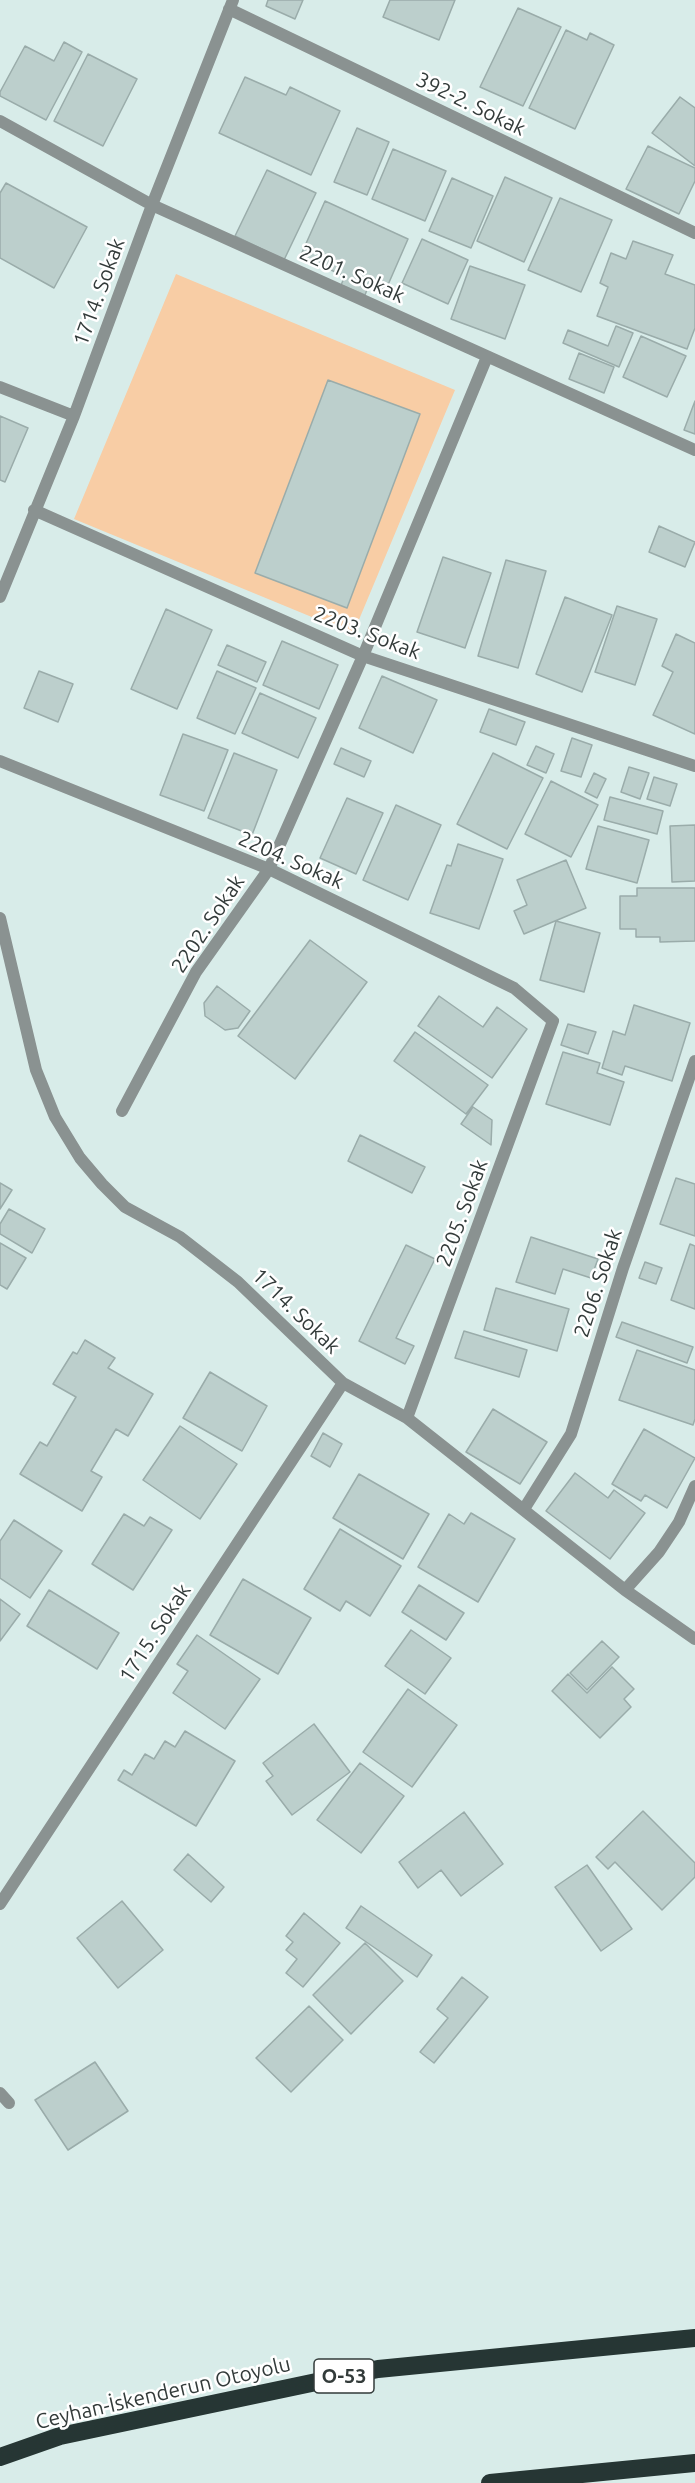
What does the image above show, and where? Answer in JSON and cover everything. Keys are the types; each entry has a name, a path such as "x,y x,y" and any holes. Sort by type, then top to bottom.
{"highway":[{"name":"Ceyhan-İskenderun Otoyolu","path":"0,2457 60,2436 378,2369 695,2338"},
{"path":"490,2483 695,2463"}],"street":[{"name":"1714. Sokak","path":"0,597 74,416 152,205 231,5"},
{"name":"392-2. Sokak","path":"231,5 693,229"},
{"name":"2201. Sokak","path":"0,121 152,205 695,450"},
{"name":"2202. Sokak","path":"122,1112 196,972 269,869 363,656 487,357"},
{"path":"0,387 74,416"},
{"name":"2203. Sokak","path":"34,510 363,656 695,766"},
{"name":"2204. Sokak","path":"0,760 269,869 514,988 553,1021"},
{"name":"1714. Sokak","path":"0,918 36,1070 55,1118 80,1158 125,1207 180,1237 238,1282 343,1383 407,1418 626,1590 695,1639"},
{"name":"2205. Sokak","path":"407,1418 553,1021"},
{"name":"2206. Sokak","path":"524,1509 571,1434 626,1257 695,1061"},
{"name":"1715. Sokak","path":"0,1904 343,1383"},
{"path":"626,1590 659,1552 679,1522 695,1486"},
{"path":"0,2093 9,2103"}],"shaded area":[{"path":"176,274 455,390 353,634 74,519"}],"building":[{"path":"268,0 303,0 295,19 266,6"},
{"path":"390,0 455,0 439,40 383,17"},
{"path":"518,8 561,27 523,106 480,87"},
{"path":"566,30 587,40 590,33 614,45 575,129 529,108"},
{"path":"64,42 82,52 46,120 0,96 25,46 54,61"},
{"path":"88,54 137,79 103,146 54,121"},
{"path":"245,77 286,95 290,87 340,111 311,175 219,133"},
{"path":"680,97 695,108 695,166 652,133"},
{"path":"357,128 389,142 367,195 334,182"},
{"path":"648,146 695,168 695,181 679,214 626,189"},
{"path":"393,149 446,171 425,221 372,199"},
{"path":"267,170 316,193 284,260 235,236"},
{"path":"505,177 552,198 524,262 477,241"},
{"path":"452,178 493,196 471,248 429,231"},
{"path":"6,183 87,227 54,288 0,258 0,193"},
{"path":"560,198 612,220 581,292 528,270"},
{"path":"325,201 408,239 384,294 368,287 365,295 341,285 345,276 300,257"},
{"path":"422,239 468,260 448,304 402,283"},
{"path":"633,241 673,255 665,274 695,285 695,328 687,349 597,316 608,287 600,283 611,253 626,259"},
{"path":"470,266 525,285 505,339 451,319"},
{"path":"616,326 633,333 619,367 563,343 568,330 608,346"},
{"path":"641,336 686,356 667,397 623,377"},
{"path":"579,353 614,367 604,393 569,379"},
{"path":"328,380 420,414 347,608 255,573"},
{"path":"695,401 695,434 684,430"},
{"path":"0,416 28,428 5,482 0,480"},
{"path":"659,526 695,542 685,567 649,552"},
{"path":"443,557 491,573 465,648 417,632"},
{"path":"506,560 546,571 518,668 478,656"},
{"path":"565,597 612,615 582,692 536,674"},
{"path":"617,606 657,619 635,685 595,672"},
{"path":"166,609 212,630 177,709 131,689"},
{"path":"676,634 695,643 695,734 653,715 673,672 662,666"},
{"path":"282,641 338,665 319,709 263,685"},
{"path":"227,645 266,662 257,682 218,665"},
{"path":"39,671 73,684 58,722 24,708"},
{"path":"217,671 256,688 235,734 197,718"},
{"path":"382,676 437,700 413,753 359,728"},
{"path":"260,693 316,718 298,758 242,733"},
{"path":"489,709 525,722 516,745 480,732"},
{"path":"183,734 228,750 204,811 160,795"},
{"path":"572,738 592,745 581,777 561,771"},
{"path":"536,746 554,754 546,773 527,765"},
{"path":"341,748 371,761 364,777 334,764"},
{"path":"234,753 277,770 252,835 208,818"},
{"path":"493,753 543,778 507,849 457,824"},
{"path":"629,767 649,773 640,799 621,792"},
{"path":"594,773 606,779 597,798 585,792"},
{"path":"654,777 677,784 670,806 647,799"},
{"path":"551,781 598,805 571,857 525,834"},
{"path":"610,797 663,811 657,834 604,820"},
{"path":"347,798 383,813 356,874 320,858"},
{"path":"396,805 441,825 408,900 363,880"},
{"path":"695,825 695,881 672,882 670,826"},
{"path":"598,826 649,840 637,883 586,869"},
{"path":"458,844 503,859 479,929 430,913 447,865 451,866"},
{"path":"566,860 586,908 524,934 514,911 527,905 517,880"},
{"path":"637,888 695,888 695,941 660,942 660,937 636,937 636,929 620,929 620,896 637,896"},
{"path":"556,921 600,933 584,992 540,980"},
{"path":"310,940 367,982 295,1079 238,1036"},
{"path":"217,986 250,1011 238,1028 225,1030 205,1016 204,1003"},
{"path":"439,996 483,1027 497,1007 527,1029 492,1078 418,1026"},
{"path":"634,1005 690,1023 672,1081 625,1066 622,1075 602,1068 613,1031 625,1035"},
{"path":"568,1024 596,1032 588,1054 561,1045"},
{"path":"415,1032 488,1085 466,1114 394,1061"},
{"path":"563,1052 600,1063 597,1073 624,1082 610,1125 546,1104"},
{"path":"473,1107 492,1120 491,1145 461,1124"},
{"path":"360,1135 425,1167 412,1193 348,1161"},
{"path":"676,1178 695,1184 695,1236 660,1224"},
{"path":"0,1183 12,1190 0,1209"},
{"path":"9,1209 45,1229 32,1253 0,1234 0,1224"},
{"path":"531,1237 598,1259 591,1278 563,1269 555,1294 516,1282"},
{"path":"0,1243 26,1258 7,1289 0,1285"},
{"path":"690,1244 695,1246 695,1309 671,1300"},
{"path":"406,1245 435,1259 396,1338 414,1346 405,1364 359,1341"},
{"path":"645,1262 662,1268 656,1284 639,1278"},
{"path":"496,1288 569,1309 557,1351 484,1330"},
{"path":"622,1322 693,1347 687,1363 616,1337"},
{"path":"464,1331 527,1350 519,1377 455,1358"},
{"path":"85,1340 115,1358 108,1368 153,1394 128,1436 116,1429 91,1471 102,1477 82,1511 20,1474 40,1442 47,1446 76,1397 53,1384 73,1352 77,1354"},
{"path":"637,1350 695,1370 693,1425 619,1400"},
{"path":"210,1372 267,1406 242,1451 183,1418"},
{"path":"493,1409 547,1442 520,1484 466,1452"},
{"path":"180,1426 237,1464 200,1519 143,1480"},
{"path":"644,1429 695,1458 667,1508 645,1495 641,1501 612,1484"},
{"path":"323,1433 342,1444 330,1467 311,1456"},
{"path":"575,1473 608,1498 614,1490 645,1513 610,1559 546,1511"},
{"path":"359,1474 429,1514 403,1559 333,1518"},
{"path":"471,1513 515,1539 478,1602 418,1567 449,1514 464,1524"},
{"path":"124,1514 144,1526 150,1517 172,1530 133,1590 92,1564"},
{"path":"14,1520 62,1551 30,1598 0,1578 0,1541"},
{"path":"340,1529 401,1566 370,1616 346,1601 340,1611 304,1589"},
{"path":"243,1579 311,1618 278,1674 210,1635"},
{"path":"419,1585 464,1613 446,1640 402,1612"},
{"path":"49,1590 119,1633 97,1669 27,1626"},
{"path":"0,1599 20,1614 0,1641"},
{"path":"411,1630 451,1658 425,1694 385,1666"},
{"path":"197,1635 260,1679 225,1729 173,1693 188,1671 177,1664"},
{"path":"602,1641 619,1657 587,1690 570,1673"},
{"path":"612,1667 634,1689 624,1699 631,1707 600,1738 552,1691 568,1674 587,1693"},
{"path":"408,1689 457,1725 412,1787 363,1752"},
{"path":"314,1724 350,1772 292,1815 266,1781 273,1776 263,1763"},
{"path":"185,1731 235,1761 196,1826 118,1780 124,1770 132,1775 145,1754 154,1759 165,1741 175,1747"},
{"path":"360,1763 404,1796 361,1853 317,1820"},
{"path":"643,1811 695,1863 695,1877 662,1910 615,1862 608,1869 596,1857"},
{"path":"464,1812 503,1864 461,1896 441,1870 418,1888 399,1862"},
{"path":"188,1854 224,1887 211,1902 174,1870"},
{"path":"587,1865 632,1929 601,1951 555,1887"},
{"path":"122,1901 163,1950 118,1988 77,1938"},
{"path":"361,1906 432,1955 417,1977 346,1928"},
{"path":"304,1913 340,1943 303,1987 286,1973 297,1959 286,1950 293,1942 286,1936"},
{"path":"365,1943 403,1981 351,2034 313,1995"},
{"path":"462,1977 488,1997 434,2063 420,2052 448,2018 437,2009"},
{"path":"309,2006 343,2040 291,2092 256,2058"},
{"path":"95,2062 128,2111 68,2150 35,2100"}]}
